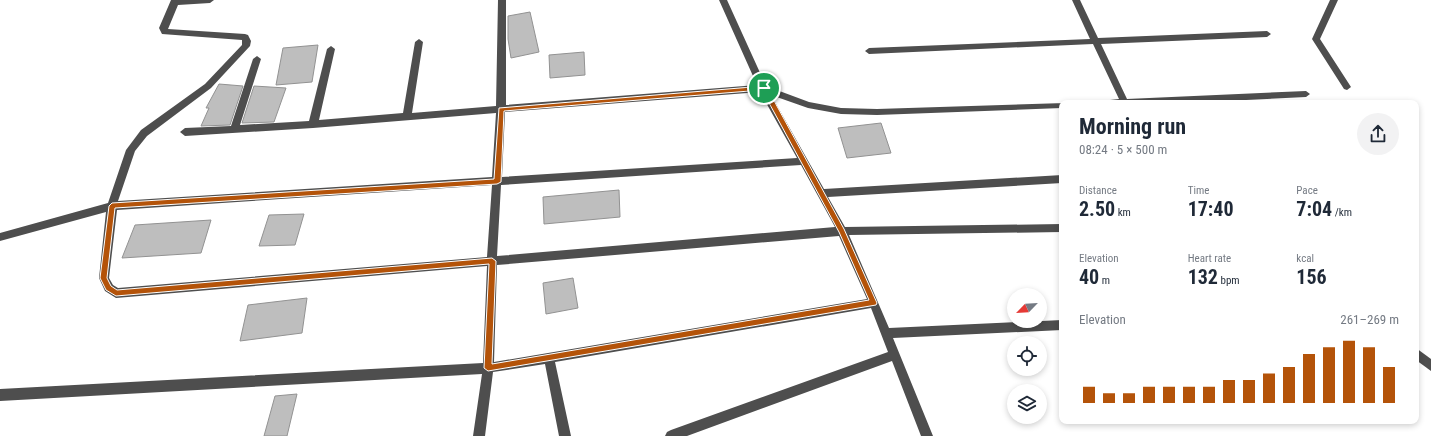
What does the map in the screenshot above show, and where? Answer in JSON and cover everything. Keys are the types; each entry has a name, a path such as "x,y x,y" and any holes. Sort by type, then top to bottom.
{"street":[{"path":"210,0 175,1 162,28 165,32 245,37 247,41 246,46 208,86 144,133 131,150 112,206 104,278 109,288 116,293 842,231 1059,228"},
{"path":"479,436 488,368 492,261 501,109 502,0"},
{"path":"723,0 764,88 842,231 874,303 927,436"},
{"path":"1076,0 1124,100"},
{"path":"1334,0 1316,39 1347,87"},
{"path":"868,51 1267,34"},
{"path":"407,117 419,42"},
{"path":"313,124 331,49"},
{"path":"234,129 257,58"},
{"path":"185,132 407,117 764,88 808,104 841,111 877,112 1059,105"},
{"path":"1185,100 1306,94"},
{"path":"0,237 112,206 803,161"},
{"path":"821,193 1059,179"},
{"path":"0,395 488,368 874,303"},
{"path":"886,333 1059,325"},
{"path":"671,436 894,355"},
{"path":"1419,356 1431,366"},
{"path":"549,358 565,436"}],"building":[{"path":"530,12 539,52 511,58 508,39 508,16"},
{"path":"318,45 312,82 276,85 283,48"},
{"path":"584,52 585,75 550,78 549,55"},
{"path":"219,84 243,86 230,125 201,126 209,108 206,108"},
{"path":"254,86 286,88 274,122 242,123"},
{"path":"881,123 891,153 847,158 838,128"},
{"path":"619,190 620,217 544,224 543,197"},
{"path":"304,214 295,245 259,246 269,215"},
{"path":"211,220 201,253 122,258 135,225"},
{"path":"573,278 578,308 546,314 543,283"},
{"path":"307,298 302,333 240,341 248,305"},
{"path":"297,394 287,436 264,436 275,396"}],"route":[{"path":"764,88 842,231 874,303 488,368 492,261 116,293 109,288 104,278 112,206 497,182 501,109 764,88"}]}
